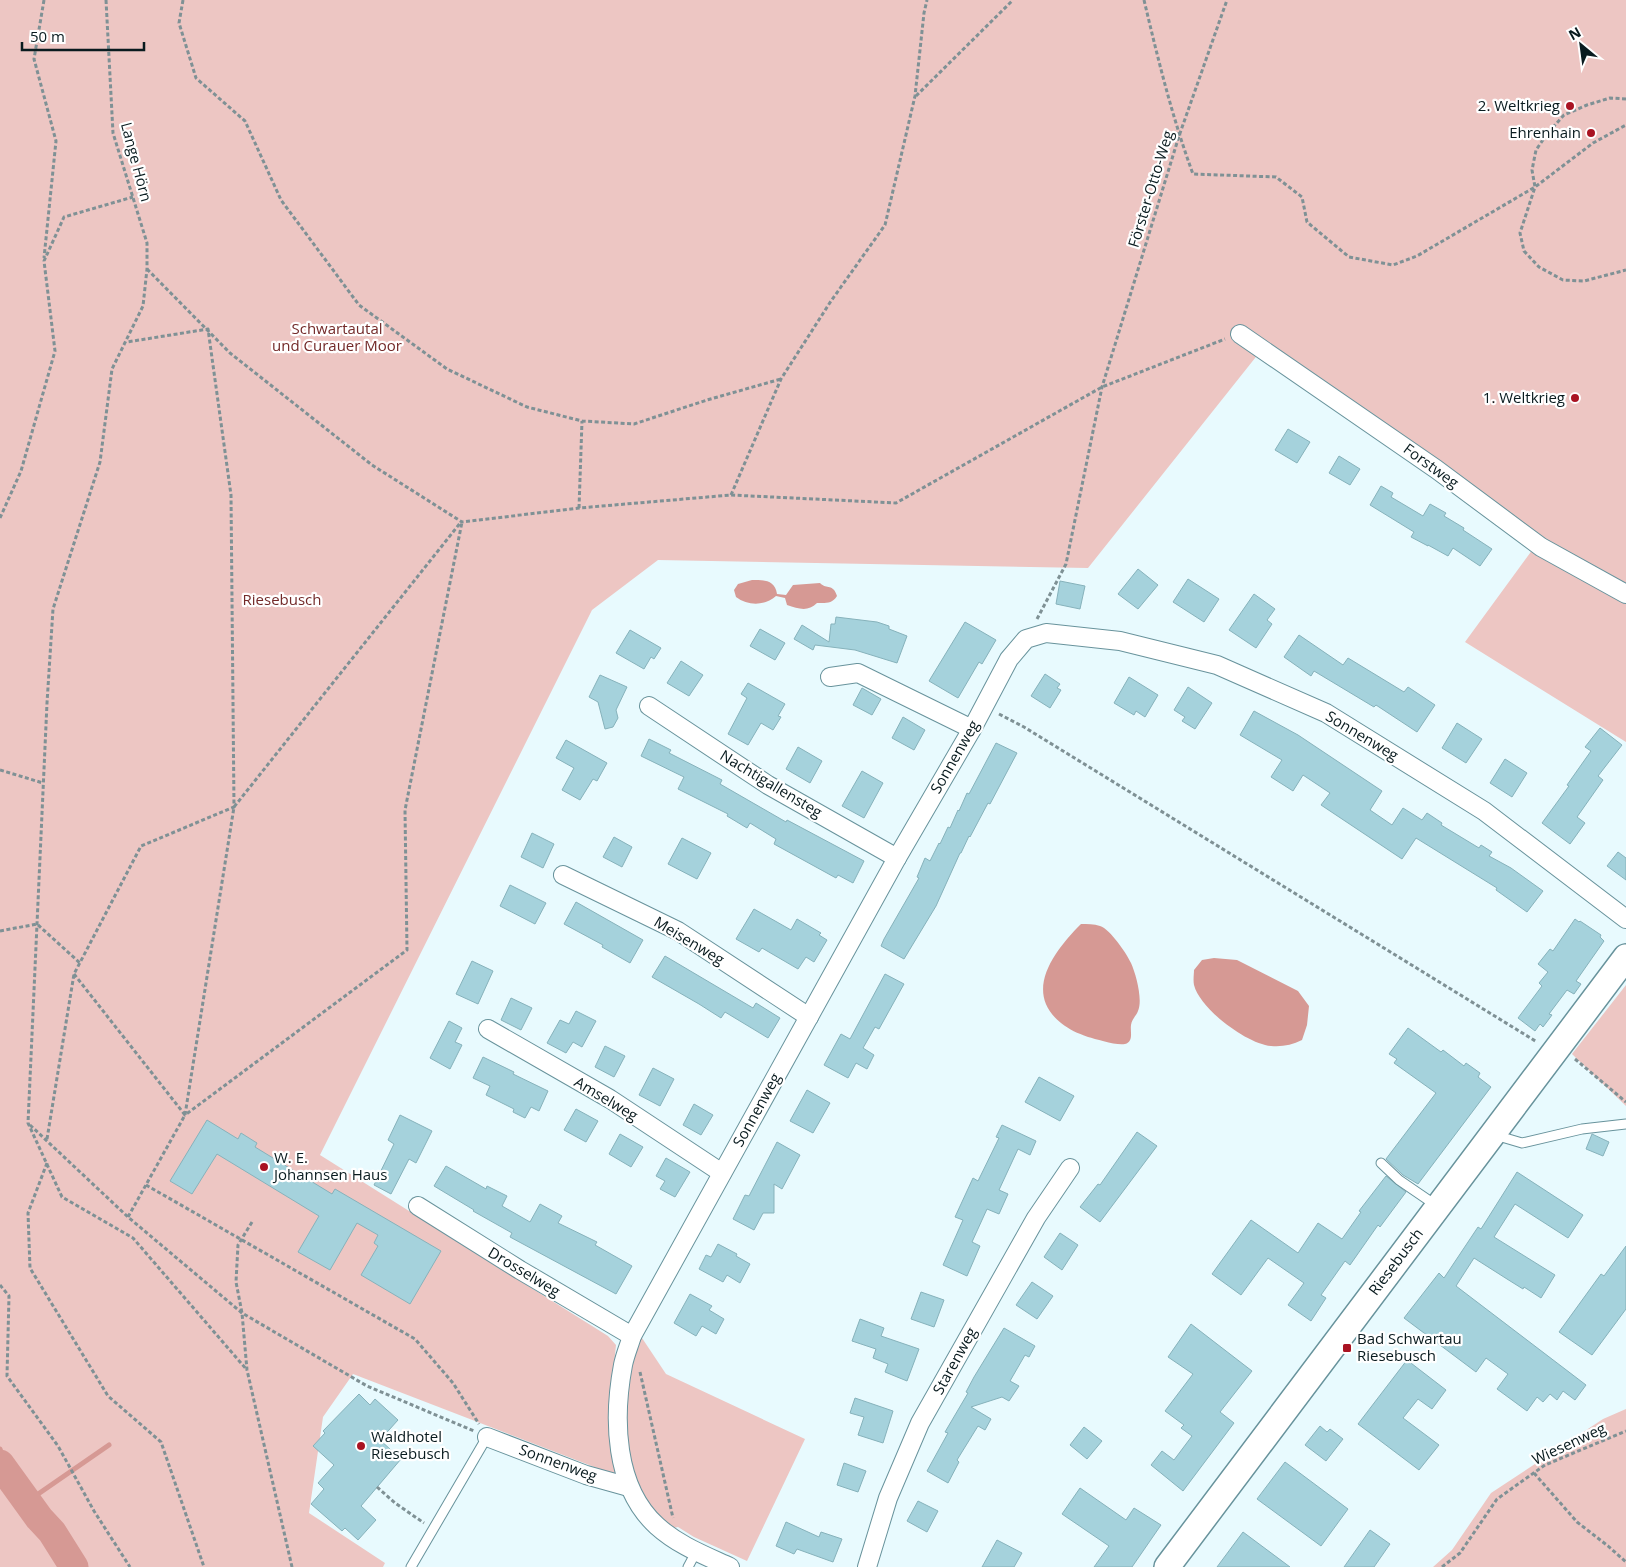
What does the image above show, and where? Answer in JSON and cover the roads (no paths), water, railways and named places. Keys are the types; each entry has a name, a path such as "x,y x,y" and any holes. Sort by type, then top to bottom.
{"main road":[{"name":"Riesebusch","path":"1167,1567 1626,957"}],"street":[{"name":"Forstweg","path":"1240,334 1436,469 1540,547 1626,594"},
{"name":"Sonnenweg","path":"730,1567 692,1559 655,1524 629,1487 620,1447 619,1404 623,1364 632,1336 897,858 972,729 1009,659 1026,639 1046,633 1120,641 1217,665 1326,713 1484,811 1626,919"},
{"path":"830,677 858,673 972,729"},
{"name":"Nachtigallensteg","path":"649,706 768,785 897,858"},
{"name":"Meisenweg","path":"563,875 678,931 810,1017"},
{"name":"Amselweg","path":"488,1029 610,1099 722,1173"},
{"name":"Starenweg","path":"867,1567 888,1498 920,1423 1036,1218 1070,1168"},
{"name":"Drosselweg","path":"418,1206 520,1270 632,1336"},
{"name":"Sonnenweg","path":"487,1437 586,1475 629,1487"}],"lane":[{"path":"1492,1134 1522,1144 1582,1129 1626,1124"},
{"path":"1381,1163 1399,1180 1438,1206"},
{"path":"412,1567 487,1437"}],"waterway":[{"path":"28,1501 109,1445"},
{"path":"0,1449 7,1472"},
{"path":"0,1464 39,1518 52,1532 74,1567"}],"place":[{"name":"2. Weltkrieg","path":"1570,106"},
{"name":"Ehrenhain","path":"1591,133"},
{"name":"1. Weltkrieg","path":"1575,398"},
{"name":"W. E. Johannsen Haus","path":"264,1167"},
{"name":"Bad Schwartau Riesebusch","path":"1347,1348"},
{"name":"Waldhotel Riesebusch","path":"361,1446"}],"park label":[{"name":"Schwartautal und Curauer Moor","path":"337,338"}]}
